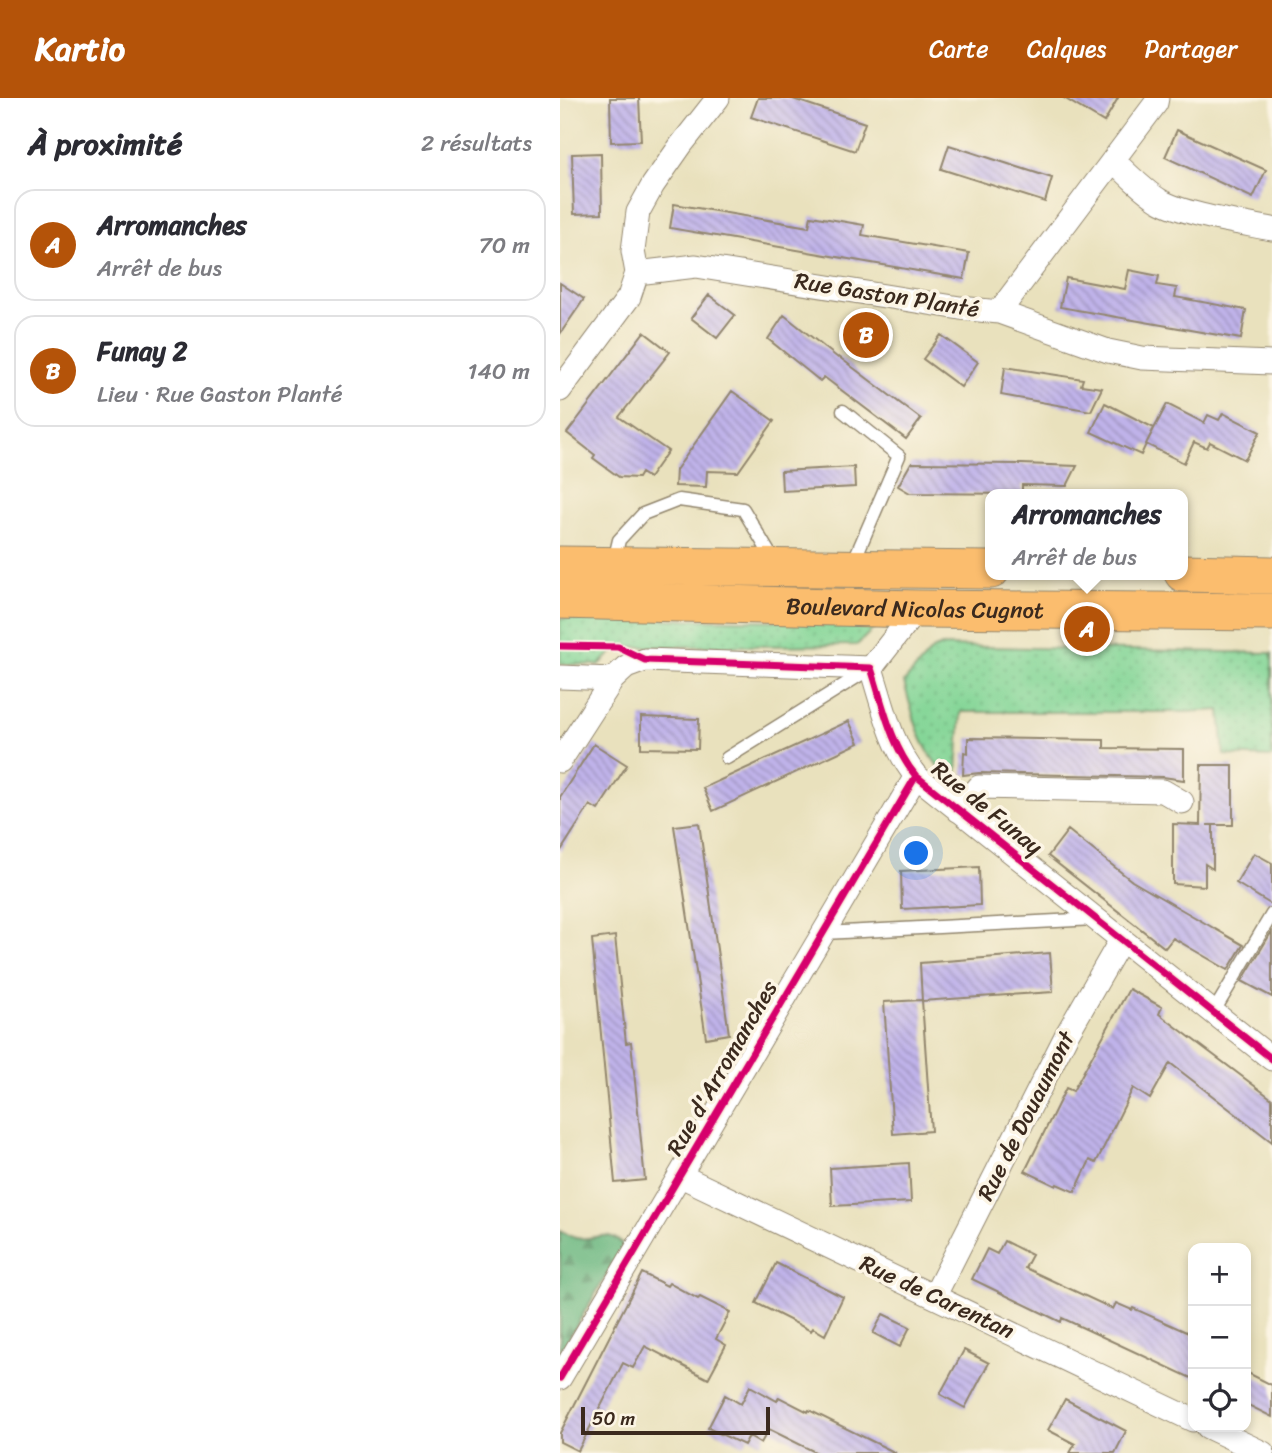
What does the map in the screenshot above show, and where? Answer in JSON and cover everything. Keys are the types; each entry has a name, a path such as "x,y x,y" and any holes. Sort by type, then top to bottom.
{"main road":[{"name":"Boulevard Nicolas Cugnot","path":"560,565 985,570"},
{"path":"1188,573 1272,575"},
{"name":"Boulevard Nicolas Cugnot","path":"560,600 917,609 1272,612"}],"street":[{"path":"560,390 629,297 637,273 633,251 638,212 681,145 718,98"},
{"name":"Rue Gaston Planté","path":"637,273 696,266 960,309 999,312 1156,103 1157,98"},
{"path":"1113,160 1161,202 1206,216 1272,229"},
{"path":"999,312 1108,351 1142,358 1272,362"},
{"path":"560,761 613,679 626,667 645,660 871,668 917,609"},
{"name":"Rue de Funay","path":"871,668 903,761 916,776 1272,1059"},
{"path":"560,677 613,679"},
{"name":"Rue d'Arromanches","path":"560,1378 916,776"},
{"name":"Rue de Funay","path":"959,811 979,787 1163,791 1182,802"},
{"name":"Rue de Douaumont","path":"935,1296 1067,1034 1121,940"},
{"name":"Rue de Carentan","path":"681,1176 1188,1418"},
{"path":"1219,1432 1263,1453"}],"lane":[{"name":"Boulevard Nicolas Cugnot","path":"843,411 898,456 851,568"},
{"path":"613,565 619,540 643,514 679,500 743,509 777,568"},
{"path":"727,758 871,668"},
{"path":"1213,1013 1272,914"},
{"path":"824,933 1095,919"}],"green space":[{"path":"560,618 880,622 857,645 618,647 599,665 560,664"},
{"path":"942,646 1272,653 1272,757 1224,755 1220,710 961,712 956,786 935,762 921,738 904,682 932,650"},
{"path":"560,1231 583,1239 612,1237 624,1246 560,1353"}],"building":[{"path":"610,98 639,98 641,141 611,142"},
{"path":"758,98 790,98 865,123 855,151 751,117"},
{"path":"1064,98 1118,98 1104,122"},
{"path":"1177,130 1266,170 1253,198 1165,157"},
{"path":"949,145 1052,178 1045,202 941,169"},
{"path":"601,153 602,213 574,214 572,154"},
{"path":"674,204 809,227 811,216 864,225 862,235 969,253 964,279 670,228"},
{"path":"1129,270 1159,276 1157,285 1177,288 1175,297 1246,310 1241,339 1060,307 1066,278 1125,289"},
{"path":"560,283 584,299 560,334"},
{"path":"709,295 735,315 717,338 691,318"},
{"path":"784,315 921,419 906,439 824,377 820,381 768,339"},
{"path":"644,332 670,352 619,417 668,451 649,478 641,473 638,478 619,477 593,458 595,455 567,433"},
{"path":"941,335 978,362 961,387 923,359"},
{"path":"1005,367 1083,379 1081,385 1102,388 1091,411 1001,395"},
{"path":"732,391 774,421 738,472 707,471 706,487 675,486 676,470"},
{"path":"1105,403 1154,428 1141,455 1091,432"},
{"path":"1167,404 1204,423 1208,415 1219,420 1223,413 1260,432 1245,460 1210,442 1207,448 1194,442 1184,463 1146,444"},
{"path":"911,463 1077,466 1067,486 1022,485 1022,489 985,489 985,494 910,493 898,486"},
{"path":"854,467 855,487 782,491 781,471"},
{"path":"641,717 699,719 698,749 641,748"},
{"path":"849,721 859,743 713,811 703,788"},
{"path":"968,738 1104,740 1104,748 1184,749 1184,780 1163,777 979,773 963,775"},
{"path":"594,744 627,765 598,810 590,805 560,852 560,797"},
{"path":"1201,765 1233,765 1233,825 1213,825 1213,869 1205,864 1205,886 1173,884 1173,824 1200,825"},
{"path":"699,823 729,1034 706,1038 674,826"},
{"path":"1068,830 1132,881 1243,945 1228,970 1173,938 1165,948 1048,856"},
{"path":"1254,853 1272,863 1272,905 1236,883"},
{"path":"979,867 980,905 902,909 901,871"},
{"path":"1272,931 1272,997 1242,981"},
{"path":"615,936 626,1043 631,1042 645,1180 615,1183 592,939"},
{"path":"1050,953 1053,992 922,1001 920,963"},
{"path":"1129,989 1162,1007 1159,1014 1272,1099 1272,1142 1170,1063 1150,1099 1133,1088 1096,1163 1090,1160 1075,1192 1057,1184 1056,1186 1025,1171 1066,1088 1073,1091"},
{"path":"922,1000 931,1131 893,1134 884,1002"},
{"path":"909,1163 911,1202 832,1206 830,1168"},
{"path":"1004,1241 1032,1255 1025,1268 1113,1309 1116,1303 1132,1310 1133,1308 1188,1333 1188,1377 1062,1318 1061,1322 972,1279 987,1249 997,1254"},
{"path":"776,1263 843,1297 825,1335 813,1328 811,1331 756,1303"},
{"path":"642,1273 730,1312 716,1339 726,1345 708,1379 645,1346 633,1368 623,1363 578,1451 560,1442 560,1433"},
{"path":"883,1314 910,1327 900,1347 873,1333"},
{"path":"964,1350 989,1363 965,1408 940,1394"},
{"path":"1251,1374 1272,1385 1272,1417 1251,1406"},
{"path":"750,1386 777,1401 779,1397 808,1412 809,1410 896,1453 817,1453 769,1429 761,1443 749,1436 744,1445 708,1428 725,1395 741,1404"},
{"path":"1065,1399 1126,1431 1115,1453 1070,1453 1075,1444 1048,1430"}],"cycle path":[{"path":"560,646 618,647 645,660 871,668 894,738 916,776 1272,1059"},
{"path":"560,1378 916,776"}],"place":[{"name":"Funay 2","path":"866,335"},
{"name":"Arromanches","path":"1087,629"}]}
